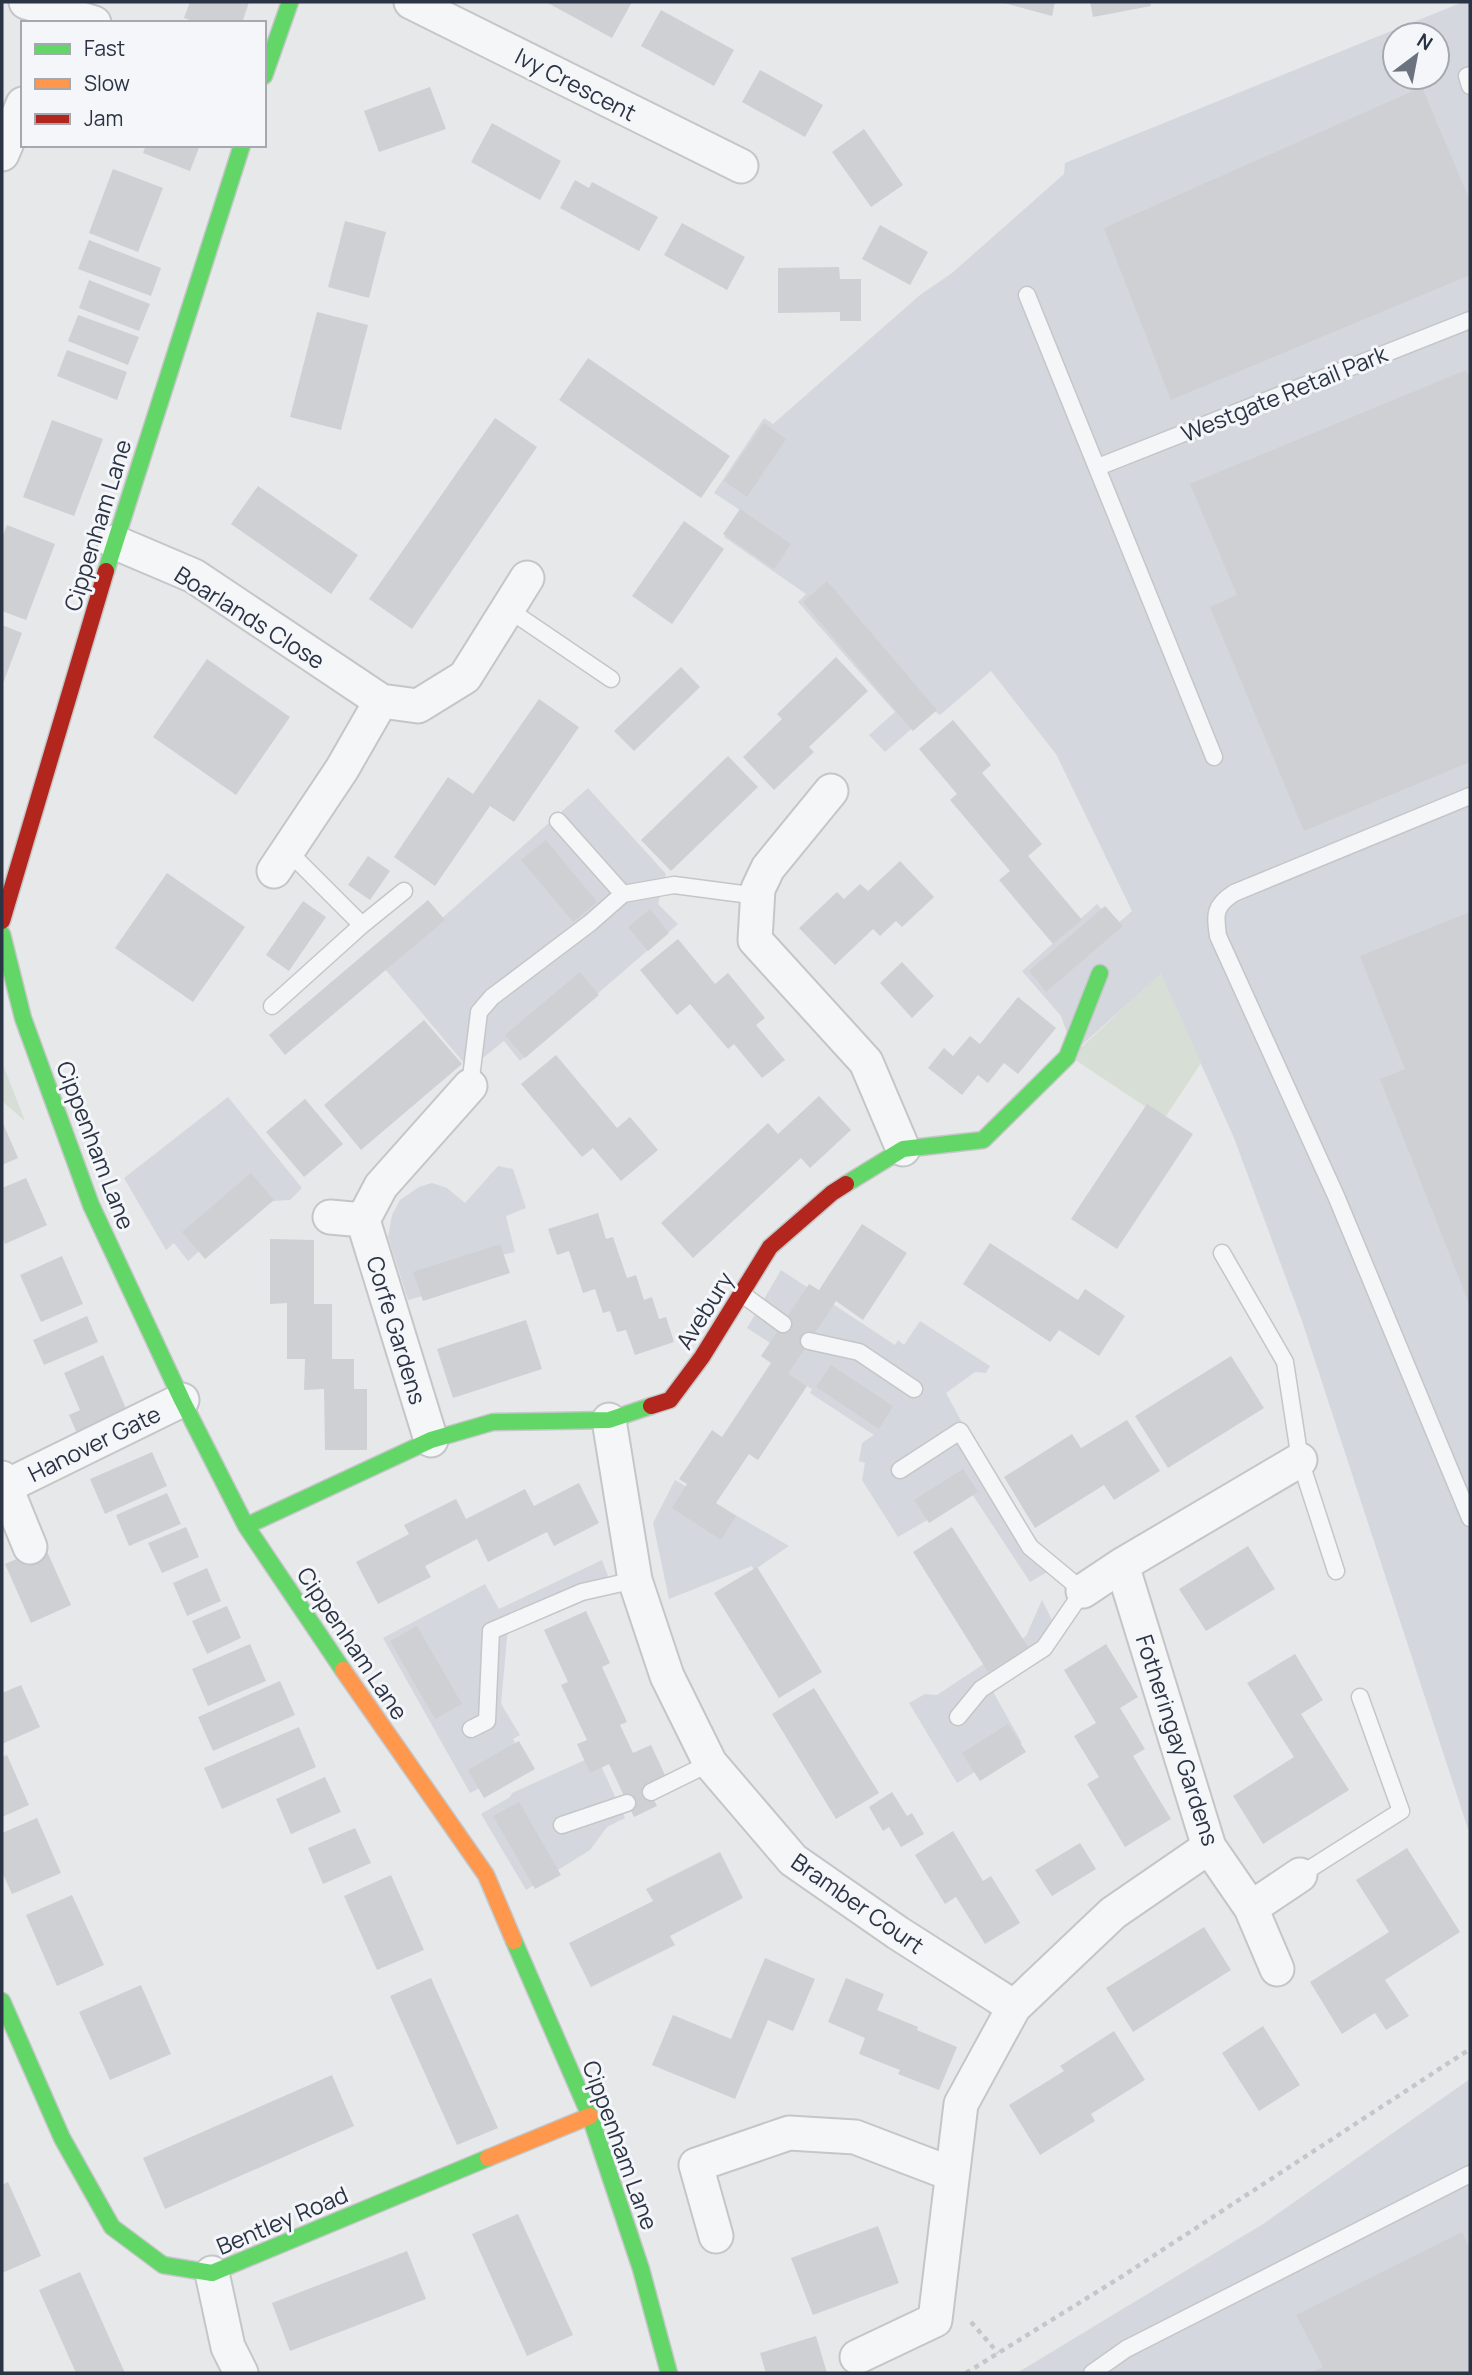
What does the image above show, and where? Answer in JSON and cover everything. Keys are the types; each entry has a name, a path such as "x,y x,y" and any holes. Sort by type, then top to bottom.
{"street":[{"path":"26,2 59,17 82,21"},
{"path":"266,70 290,2"},
{"name":"Ivy Crescent","path":"411,2 741,166"},
{"path":"2,154 21,109"},
{"name":"Cippenham Lane","path":"2,921 114,542 241,147"},
{"name":"Boarlands Close","path":"114,542 194,576 381,701 418,706 465,677 527,578"},
{"path":"281,861 342,769 381,701"},
{"path":"831,791 768,868 758,889 755,940 866,1062 903,1149"},
{"name":"Cippenham Lane","path":"2,934 23,1018 91,1205 246,1526 336,1661 486,1875 590,2116 641,2269 669,2373"},
{"name":"Avebury","path":"246,1526 431,1440 493,1422 609,1420 670,1400 702,1357 771,1247 832,1192 903,1149 983,1140 1067,1058 1100,973"},
{"path":"330,1217 363,1220 381,1186 470,1086"},
{"name":"Corfe Gardens","path":"363,1220 431,1440"},
{"name":"Hanover Gate","path":"30,1546 4,1482 183,1400"},
{"name":"Bramber Court","path":"609,1420 635,1580 667,1676 710,1763 793,1860 898,1933 1014,2007"},
{"path":"1083,1591 1122,1564 1300,1460"},
{"name":"Fotheringay Gardens","path":"1122,1564 1209,1847 1251,1908 1277,1969"},
{"path":"857,2357 935,2320 961,2104 1014,2007 1113,1913 1209,1847"},
{"path":"1251,1908 1300,1875"},
{"name":"Bentley Road","path":"2,2001 62,2138 112,2227 163,2264 212,2273 590,2116"},
{"path":"716,2236 696,2165 789,2133 855,2137 952,2174"},
{"path":"212,2273 228,2347 241,2373"}],"lane":[{"path":"1470,75 1467,76 1470,86"},
{"path":"1027,295 1214,757"},
{"name":"Westgate Retail Park","path":"1098,467 1470,320"},
{"path":"508,609 611,679"},
{"path":"1470,796 1234,893 1221,901 1215,916 1218,936 1336,1196 1470,1518"},
{"path":"558,821 624,894"},
{"path":"281,861 362,925"},
{"path":"470,1086 479,1012 492,997 624,894 674,885 758,897"},
{"path":"272,1006 404,891"},
{"path":"1222,1253 1285,1362 1300,1460 1336,1571"},
{"path":"741,1294 783,1324"},
{"path":"809,1341 859,1352 914,1389"},
{"path":"900,1470 960,1431 1030,1548 1083,1591 1044,1648 981,1689 958,1717"},
{"path":"471,1729 487,1721 491,1631 582,1592 635,1580"},
{"path":"1300,1875 1401,1811 1360,1697"},
{"path":"651,1792 710,1763"},
{"path":"562,1825 627,1803"},
{"path":"1092,2373 1126,2349 1470,2174"}],"path":[{"path":"965,2373 1121,2277 1470,2049"}],"shaded area":[{"path":"1463,2 1470,2 1470,1835 1302,1321 1234,1138 1161,974 1074,1052 1061,1016 1022,971 1097,904 1116,925 1132,911 1056,754 991,671 940,715 933,710 885,752 869,735 895,712 798,602 806,594 724,537 740,510 714,493 764,418 773,424 920,295 952,273 1064,174 1065,163 1381,35 1381,91 1451,91 1451,21 1416,21"},
{"path":"588,788 666,874 658,904 678,924 520,1061 504,1041 469,1069 385,969"},
{"path":"1161,973 1201,1063 1164,1119 1071,1057"},
{"path":"2,1062 25,1121 2,1101"},
{"path":"228,1097 302,1188 290,1200 255,1202 188,1261 174,1243 166,1250 124,1178"},
{"path":"498,1166 513,1169 526,1208 506,1216 515,1252 501,1255 505,1273 408,1300 388,1237 392,1215 400,1200 419,1187 432,1183 447,1188 465,1203"},
{"path":"781,1270 895,1345 898,1340 904,1345 920,1321 990,1366 986,1373 975,1372 946,1393 1031,1549 1056,1567 1030,1582 972,1494 898,1537 862,1480 865,1463 859,1461 862,1443 874,1435 810,1393 812,1389 785,1373 793,1358 747,1328"},
{"path":"675,1480 789,1546 754,1570 752,1566 669,1599 653,1523"},
{"path":"602,1560 611,1584 508,1627 501,1704 520,1735 513,1739 528,1764 470,1793 383,1638 485,1584 499,1609"},
{"path":"1042,1600 1054,1624 1052,1640 992,1690 1022,1743 957,1783 909,1703 925,1694 937,1695 1026,1636"},
{"path":"596,1755 625,1818 607,1827 590,1850 526,1890 481,1814 510,1797 512,1793"},
{"path":"1470,2079 1470,2373 1017,2373 1263,2224"}],"building":[{"path":"190,2 249,2 243,21 193,21 184,18"},
{"path":"546,2 632,2 612,38"},
{"path":"1000,2 1055,2 1052,16"},
{"path":"1090,2 1150,2 1151,6 1093,17"},
{"path":"661,10 734,50 714,86 641,46"},
{"path":"760,70 823,105 805,137 742,102"},
{"path":"430,87 446,129 379,152 364,111"},
{"path":"1413,91 1424,91 1470,201 1470,275 1171,400 1104,228"},
{"path":"492,123 561,161 540,200 471,162"},
{"path":"864,129 903,185 871,207 832,152"},
{"path":"145,147 199,147 190,171 143,153"},
{"path":"113,169 163,188 138,252 89,233"},
{"path":"575,180 589,188 592,182 658,217 639,251 560,208"},
{"path":"345,221 386,232 369,298 328,287"},
{"path":"682,223 745,257 727,290 664,255"},
{"path":"880,225 928,252 910,285 862,259"},
{"path":"89,240 161,268 151,296 78,269"},
{"path":"839,267 840,279 861,279 861,321 840,321 840,312 778,313 778,268"},
{"path":"89,280 150,304 139,331 79,308"},
{"path":"317,312 368,325 341,430 290,417"},
{"path":"78,315 139,337 128,365 68,341"},
{"path":"67,350 127,372 117,400 57,376"},
{"path":"588,358 730,456 701,498 559,400"},
{"path":"1466,370 1470,379 1470,762 1304,831 1210,607 1237,595 1190,484"},
{"path":"495,418 537,447 412,629 369,599"},
{"path":"52,420 103,439 74,516 23,497"},
{"path":"764,423 786,439 747,497 724,481"},
{"path":"258,486 358,555 331,594 231,524"},
{"path":"740,509 791,544 774,569 723,534"},
{"path":"684,521 724,549 672,624 632,596"},
{"path":"7,525 55,544 26,620 2,611 2,538"},
{"path":"827,581 937,710 913,731 803,602"},
{"path":"2,625 22,633 2,686"},
{"path":"836,657 868,691 809,747 814,752 774,790 743,757 782,719 777,714"},
{"path":"207,659 290,717 236,795 153,737"},
{"path":"681,667 700,687 634,751 614,731"},
{"path":"539,699 579,727 514,822 490,806 435,886 394,857 448,777 473,794"},
{"path":"953,720 991,765 982,773 1042,844 1028,856 1082,920 1053,944 999,880 1010,871 950,800 957,794 919,749"},
{"path":"728,756 758,787 671,871 641,840"},
{"path":"546,840 597,902 573,922 521,860"},
{"path":"368,856 390,871 370,900 348,885"},
{"path":"900,861 934,897 902,927 896,921 880,936 873,929 835,965 799,928 837,892 844,899 860,884 868,891"},
{"path":"167,873 245,927 193,1002 115,948"},
{"path":"428,900 445,920 285,1055 269,1035"},
{"path":"303,901 326,917 289,971 266,955"},
{"path":"1105,906 1123,926 1046,992 1029,971"},
{"path":"650,909 669,933 648,951 628,927"},
{"path":"1470,912 1470,1306 1380,1079 1405,1069 1360,956"},
{"path":"678,939 715,984 728,973 765,1018 756,1025 785,1060 762,1078 734,1044 728,1049 690,1004 677,1015 640,970"},
{"path":"902,962 934,996 912,1018 880,983"},
{"path":"580,972 599,995 525,1058 505,1035"},
{"path":"1018,997 1056,1028 1018,1074 1004,1063 988,1083 978,1075 962,1095 928,1068 944,1048 953,1056 970,1036 980,1044"},
{"path":"424,1020 462,1064 361,1150 324,1105"},
{"path":"556,1055 617,1128 630,1117 658,1150 621,1181 593,1148 582,1157 521,1084"},
{"path":"819,1096 851,1130 810,1168 801,1158 693,1258 661,1223 768,1123 778,1134"},
{"path":"305,1099 343,1144 304,1177 266,1132"},
{"path":"1147,1104 1193,1134 1117,1249 1071,1219"},
{"path":"2,1121 18,1158 2,1165"},
{"path":"251,1173 274,1200 205,1259 182,1232"},
{"path":"26,1178 47,1225 5,1244 2,1237 2,1188"},
{"path":"598,1213 606,1239 613,1237 627,1278 636,1275 644,1300 652,1297 659,1319 666,1317 674,1342 635,1355 626,1330 617,1332 610,1311 603,1313 595,1289 583,1293 569,1251 557,1255 548,1229"},
{"path":"862,1224 907,1253 863,1320 836,1301 788,1374 807,1386 758,1460 749,1454 716,1503 736,1516 721,1540 672,1508 687,1484 679,1479 712,1430 722,1437 771,1363 761,1356 809,1284 819,1290"},
{"path":"270,1239 314,1240 314,1304 332,1304 332,1359 354,1359 354,1389 367,1389 367,1450 325,1450 324,1389 304,1390 305,1359 287,1359 287,1303 270,1304"},
{"path":"990,1243 1078,1300 1085,1289 1125,1316 1099,1356 1059,1330 1050,1342 963,1284"},
{"path":"500,1244 510,1273 423,1301 413,1272"},
{"path":"62,1256 83,1304 41,1322 20,1275"},
{"path":"87,1316 98,1342 44,1365 33,1340"},
{"path":"526,1320 542,1369 453,1398 437,1349"},
{"path":"103,1355 129,1416 79,1438 69,1415 80,1410 64,1373"},
{"path":"1231,1356 1264,1408 1168,1468 1135,1416"},
{"path":"831,1365 893,1406 879,1429 816,1387"},
{"path":"1127,1420 1160,1471 1114,1500 1104,1485 1035,1528 1004,1477 1072,1434 1081,1448"},
{"path":"152,1452 167,1486 105,1514 90,1479"},
{"path":"963,1469 978,1492 929,1523 914,1500"},
{"path":"579,1483 599,1523 554,1546 547,1532 488,1562 477,1539 425,1566 431,1577 378,1604 356,1562 409,1534 404,1525 456,1499 466,1519 525,1489 534,1506"},
{"path":"167,1493 181,1524 129,1546 116,1515"},
{"path":"186,1527 199,1557 162,1573 148,1543"},
{"path":"952,1527 1028,1647 988,1672 913,1552"},
{"path":"1248,1546 1275,1589 1206,1631 1179,1589"},
{"path":"45,1547 71,1605 31,1623 5,1564"},
{"path":"757,1567 822,1672 779,1698 714,1593"},
{"path":"207,1568 221,1601 187,1616 173,1583"},
{"path":"227,1606 241,1638 207,1654 192,1621"},
{"path":"586,1611 610,1663 602,1667 627,1722 620,1725 633,1753 651,1745 666,1777 647,1785 657,1806 634,1817 609,1764 590,1773 577,1744 587,1740 561,1685 568,1682 544,1630"},
{"path":"417,1626 462,1704 435,1719 390,1641"},
{"path":"250,1644 266,1681 208,1706 192,1669"},
{"path":"1106,1644 1138,1697 1120,1708 1145,1749 1133,1756 1171,1819 1125,1847 1087,1784 1099,1777 1074,1736 1096,1723 1064,1670"},
{"path":"1295,1654 1323,1700 1301,1714 1349,1790 1263,1844 1233,1796 1294,1757 1247,1683"},
{"path":"280,1681 295,1715 213,1751 198,1717"},
{"path":"21,1685 40,1727 2,1744 2,1693"},
{"path":"814,1688 879,1793 836,1819 772,1714"},
{"path":"1008,1724 1026,1752 980,1781 962,1753"},
{"path":"299,1727 316,1767 222,1809 204,1768"},
{"path":"519,1741 535,1769 484,1798 468,1770"},
{"path":"7,1755 29,1805 2,1817 2,1757"},
{"path":"325,1777 341,1812 291,1834 276,1799"},
{"path":"892,1792 907,1816 912,1813 924,1834 901,1847 889,1827 883,1831 869,1807"},
{"path":"519,1802 561,1875 535,1889 493,1816"},
{"path":"37,1818 61,1873 12,1894 2,1872 2,1833"},
{"path":"355,1828 371,1863 323,1884 308,1848"},
{"path":"953,1831 983,1881 991,1876 1020,1923 985,1944 956,1897 945,1904 915,1855"},
{"path":"1080,1843 1096,1869 1052,1896 1035,1870"},
{"path":"1407,1848 1460,1932 1385,1980 1409,2016 1386,2030 1375,2013 1342,2034 1310,1982 1389,1932 1356,1880"},
{"path":"720,1852 743,1898 670,1936 675,1945 591,1987 569,1943 653,1901 646,1889"},
{"path":"391,1875 424,1950 377,1970 344,1896"},
{"path":"72,1895 104,1965 57,1986 26,1915"},
{"path":"1204,1927 1231,1970 1133,2032 1106,1988"},
{"path":"765,1958 815,1979 793,2031 768,2020 735,2099 652,2065 673,2015 731,2039"},
{"path":"431,1978 498,2128 457,2145 390,1996"},
{"path":"846,1978 884,1994 877,2010 957,2047 939,2090 898,2074 900,2070 859,2054 865,2038 828,2022"},
{"path":"141,1985 171,2054 110,2080 79,2012"},
{"path":"1263,2026 1300,2085 1259,2111 1222,2053"},
{"path":"1114,2031 1145,2080 1091,2114 1095,2121 1040,2155 1009,2105 1064,2071 1060,2066"},
{"path":"332,2075 354,2126 165,2209 143,2158"},
{"path":"8,2182 41,2256 2,2273 2,2185"},
{"path":"518,2214 573,2335 527,2356 472,2234"},
{"path":"878,2226 899,2283 813,2315 791,2258"},
{"path":"1462,2232 1470,2249 1470,2373 1309,2373 1323,2367 1296,2315"},
{"path":"407,2251 426,2299 290,2351 272,2303"},
{"path":"80,2272 125,2373 76,2373 39,2290"},
{"path":"816,2336 827,2373 766,2373 760,2353"}],"traffic: fast":[{"path":"266,70 290,2"},
{"path":"106,571 241,147"},
{"path":"2,934 23,1018 91,1205 182,1400 246,1526 343,1670"},
{"path":"846,1184 903,1149 983,1140 1067,1057 1100,973"},
{"path":"246,1526 431,1440 493,1422 609,1420 651,1406"},
{"path":"514,1941 590,2116 641,2269 669,2373"},
{"path":"2,2001 62,2138 112,2227 163,2265 212,2273 488,2158"}],"traffic: slow":[{"path":"343,1670 486,1875 514,1941"},
{"path":"488,2158 590,2116"}],"traffic: jam":[{"path":"2,921 106,571"},
{"path":"651,1406 670,1400 702,1357 770,1247 846,1184"}]}
